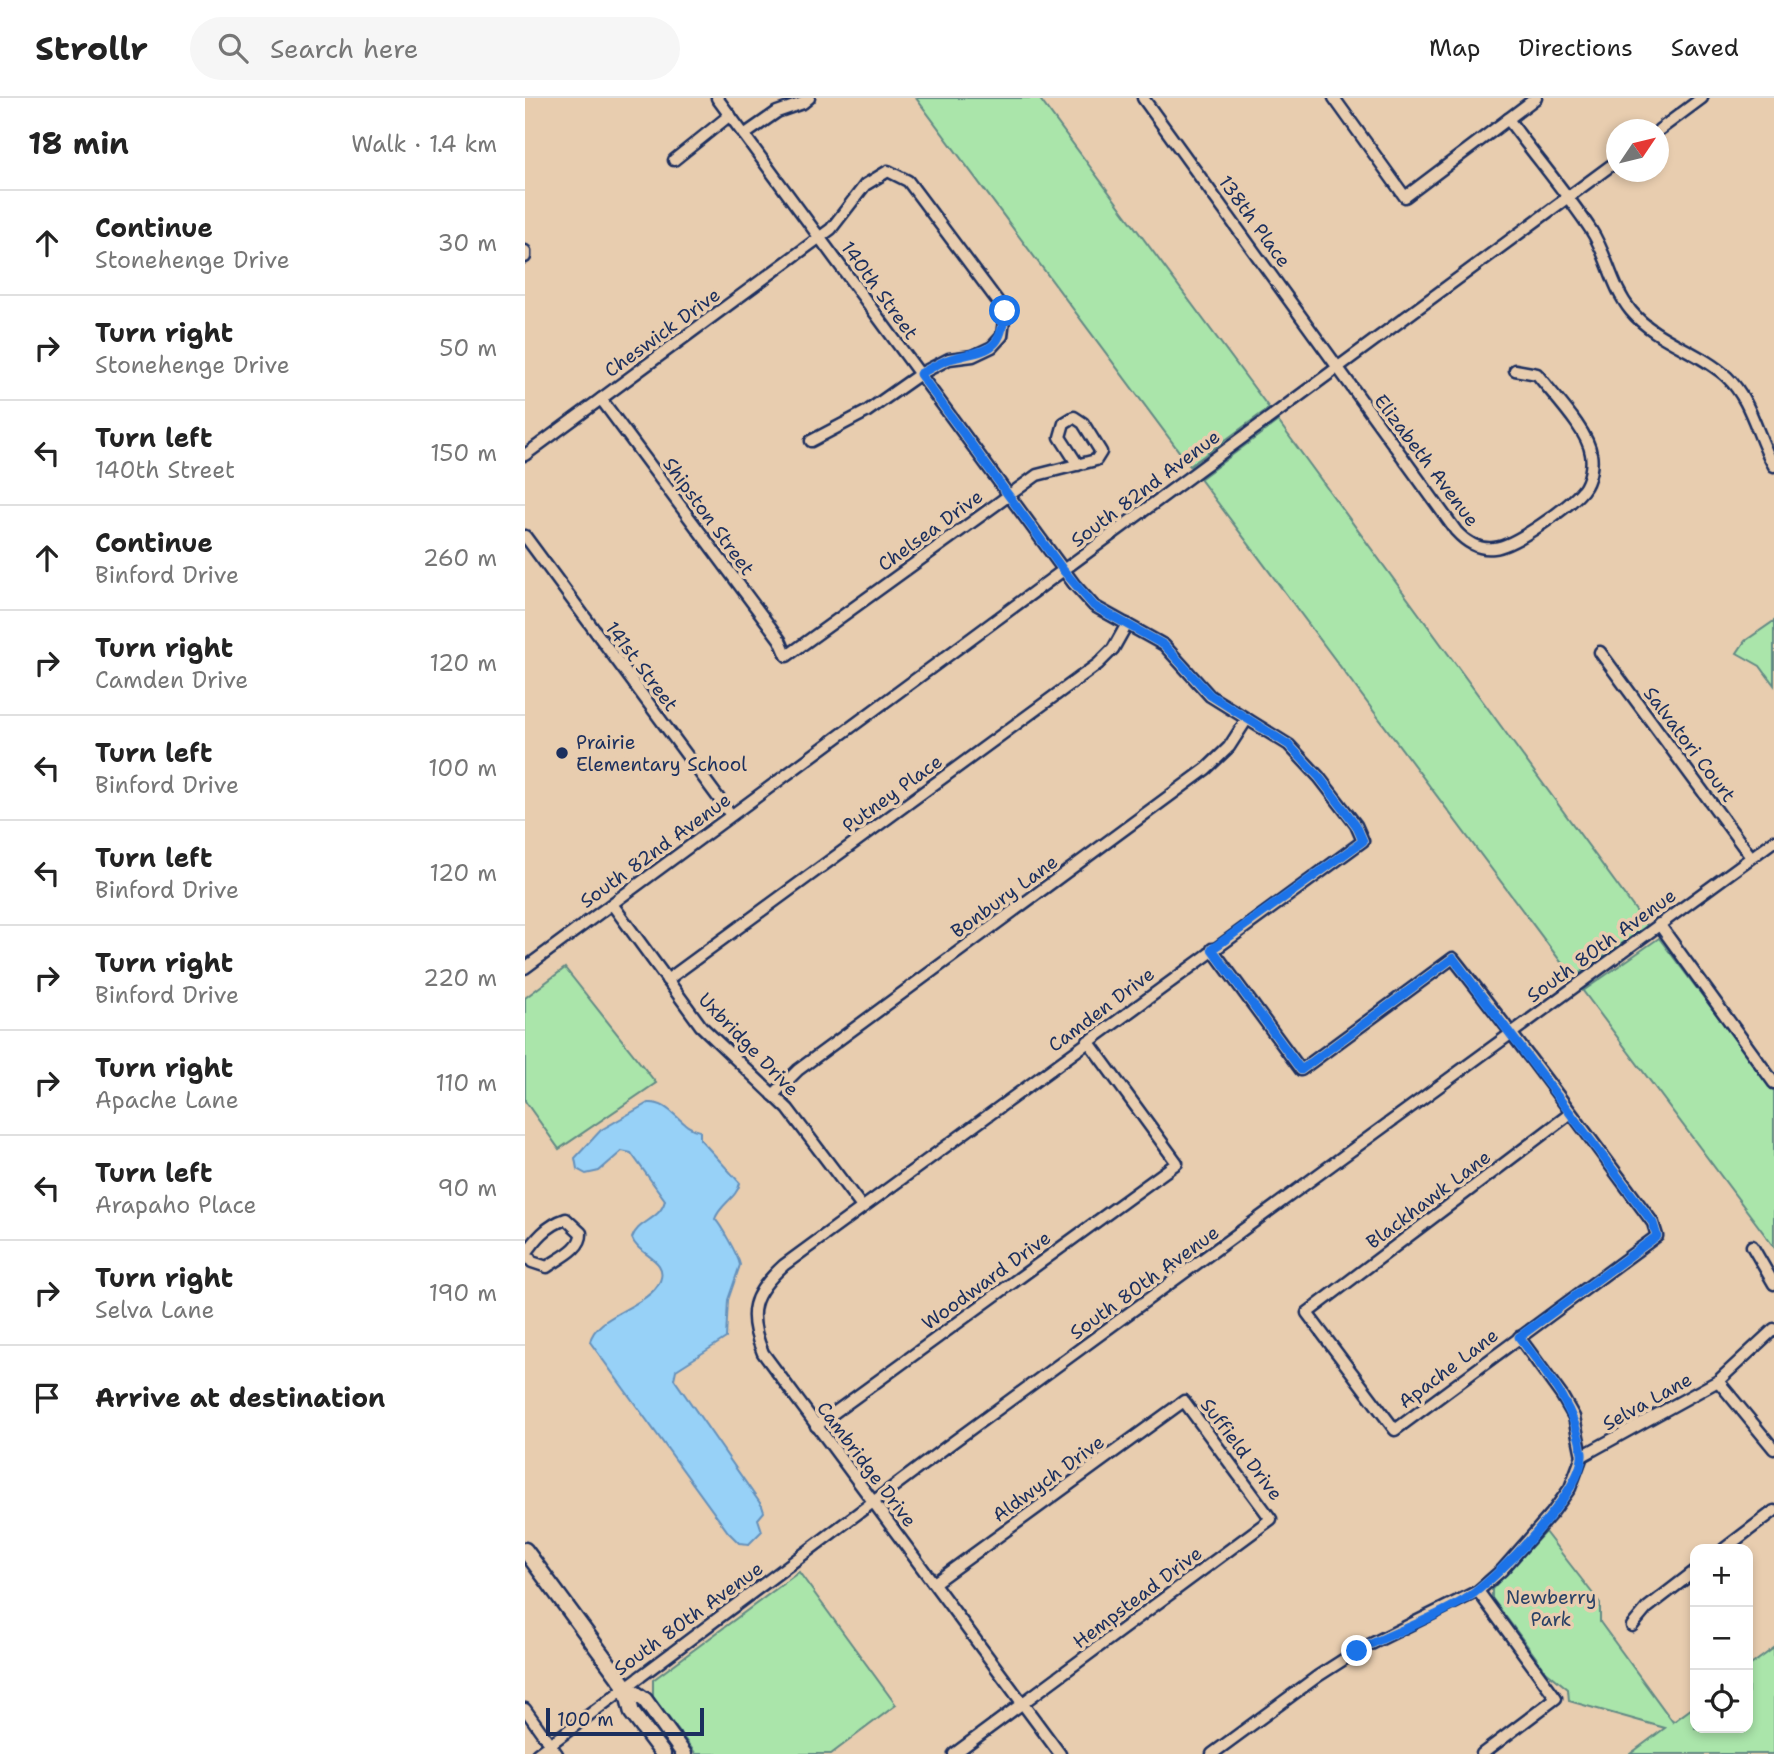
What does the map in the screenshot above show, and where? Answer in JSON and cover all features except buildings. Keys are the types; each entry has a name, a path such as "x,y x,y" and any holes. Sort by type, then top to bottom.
{"main road":[{"path":"525,1550 625,1686 645,1700 684,1754"},
{"path":"625,1686 632,1713 663,1754"}],"street":[{"name":"140th Street","path":"717,98 1063,570 1094,606 1164,645 1210,695 1282,739 1310,766 1356,825 1363,841"},
{"path":"744,135 777,112 803,103 809,98"},
{"name":"138th Place","path":"1143,98 1337,366"},
{"path":"1334,98 1405,197 1536,98"},
{"path":"1669,122 1702,98"},
{"path":"674,160 730,115"},
{"path":"1508,119 1592,232 1617,293 1634,314 1661,335 1711,364 1743,396 1774,466"},
{"name":"South 82nd Avenue","path":"525,968 1606,168"},
{"name":"Cheswick Drive","path":"525,455 820,238 831,229 865,185 888,171 908,181 1005,311 1002,336 992,347 973,356 949,359 920,374"},
{"name":"Elizabeth Avenue","path":"1337,366 1456,531 1469,542 1493,548 1518,540 1577,495 1587,483 1591,464 1588,443 1537,374 1515,370"},
{"path":"811,441 866,412 920,374"},
{"name":"Shipston Street","path":"601,398 780,640 787,656"},
{"name":"Chelsea Drive","path":"787,656 1037,475 1078,465 1096,460 1101,452 1083,423 1075,417 1064,422 1060,437 1078,465"},
{"name":"141st Street","path":"525,536 731,815"},
{"name":"Putney Place","path":"667,980 1098,664 1113,649 1128,624"},
{"name":"Salvatori Court","path":"1600,652 1751,857"},
{"name":"Bonbury Lane","path":"773,1095 798,1070 1206,769 1229,747 1247,719"},
{"name":"Camden Drive","path":"862,1207 1363,841"},
{"name":"South 80th Avenue","path":"537,1754 953,1442 1774,841"},
{"name":"Uxbridge Drive","path":"612,904 701,1026 806,1130 862,1207"},
{"path":"1659,925 1774,1083"},
{"path":"1212,949 1301,1070 1453,958 1571,1112"},
{"name":"Woodward Drive","path":"816,1426 1177,1163 1088,1041"},
{"name":"Apache Lane","path":"1395,1430 1657,1236 1653,1223 1571,1112"},
{"name":"Blackhawk Lane","path":"1395,1430 1307,1313 1571,1112"},
{"name":"Cambridge Drive","path":"862,1207 773,1275 755,1303 754,1332 763,1353 1060,1754"},
{"path":"566,1219 581,1233 581,1240 576,1247 547,1267 532,1262 526,1254 532,1242 557,1222 566,1219"},
{"path":"1752,1246 1774,1284"},
{"name":"Selva Lane","path":"1583,1457 1718,1381 1774,1329"},
{"path":"1212,1754 1318,1675 1357,1651 1478,1591 1502,1570 1552,1513 1570,1488 1583,1457 1573,1417 1562,1396 1519,1337"},
{"path":"1718,1381 1774,1449"},
{"name":"Suffield Drive","path":"1184,1401 1271,1519"},
{"name":"Aldwych Drive","path":"934,1583 1184,1401"},
{"path":"1731,1544 1774,1511"},
{"name":"Hempstead Drive","path":"954,1754 1271,1519"},
{"path":"1632,1626 1647,1608 1690,1575"},
{"path":"1478,1591 1556,1698 1482,1754"},
{"path":"525,1709 557,1754"}],"green space":[{"path":"916,98 1039,98 1269,408 1190,466"},
{"path":"1278,421 1647,926 1573,978 1200,479"},
{"path":"1774,621 1774,685 1760,666 1737,653 1745,641"},
{"path":"1659,938 1774,1091 1774,1247 1583,991"},
{"path":"565,968 656,1083 559,1149 525,1101 525,998"},
{"name":"Newberry Park","path":"1545,1532 1600,1603 1600,1622 1673,1722 1690,1710 1690,1733 1753,1733 1753,1663 1774,1648 1774,1754 1630,1754 1665,1728 1569,1701 1568,1689 1546,1671 1492,1598 1492,1589"},
{"path":"799,1572 896,1705 831,1754 696,1754 653,1697 653,1680"}],"water":[{"path":"648,1103 663,1106 686,1125 700,1131 700,1139 740,1183 736,1193 715,1219 729,1240 740,1265 728,1300 726,1338 676,1370 674,1379 762,1506 764,1512 758,1519 762,1531 749,1544 739,1543 728,1532 590,1342 601,1325 645,1298 660,1281 660,1267 632,1238 639,1228 659,1212 665,1200 631,1153 622,1151 599,1171 586,1174 577,1169 575,1158 601,1130"}],"place":[{"name":"Prairie Elementary School","path":"562,753"}],"route":[{"path":"1005,311 1002,336 992,347 973,356 949,359 920,374 1063,570 1094,606 1164,645 1210,695 1247,719 1260,724 1289,745 1319,777 1356,825 1363,841 1212,949 1301,1070 1453,958 1501,1018 1653,1223 1657,1236 1519,1337 1562,1396 1573,1417 1583,1457 1570,1488 1552,1513 1502,1570 1478,1591 1461,1602 1357,1651"}]}
